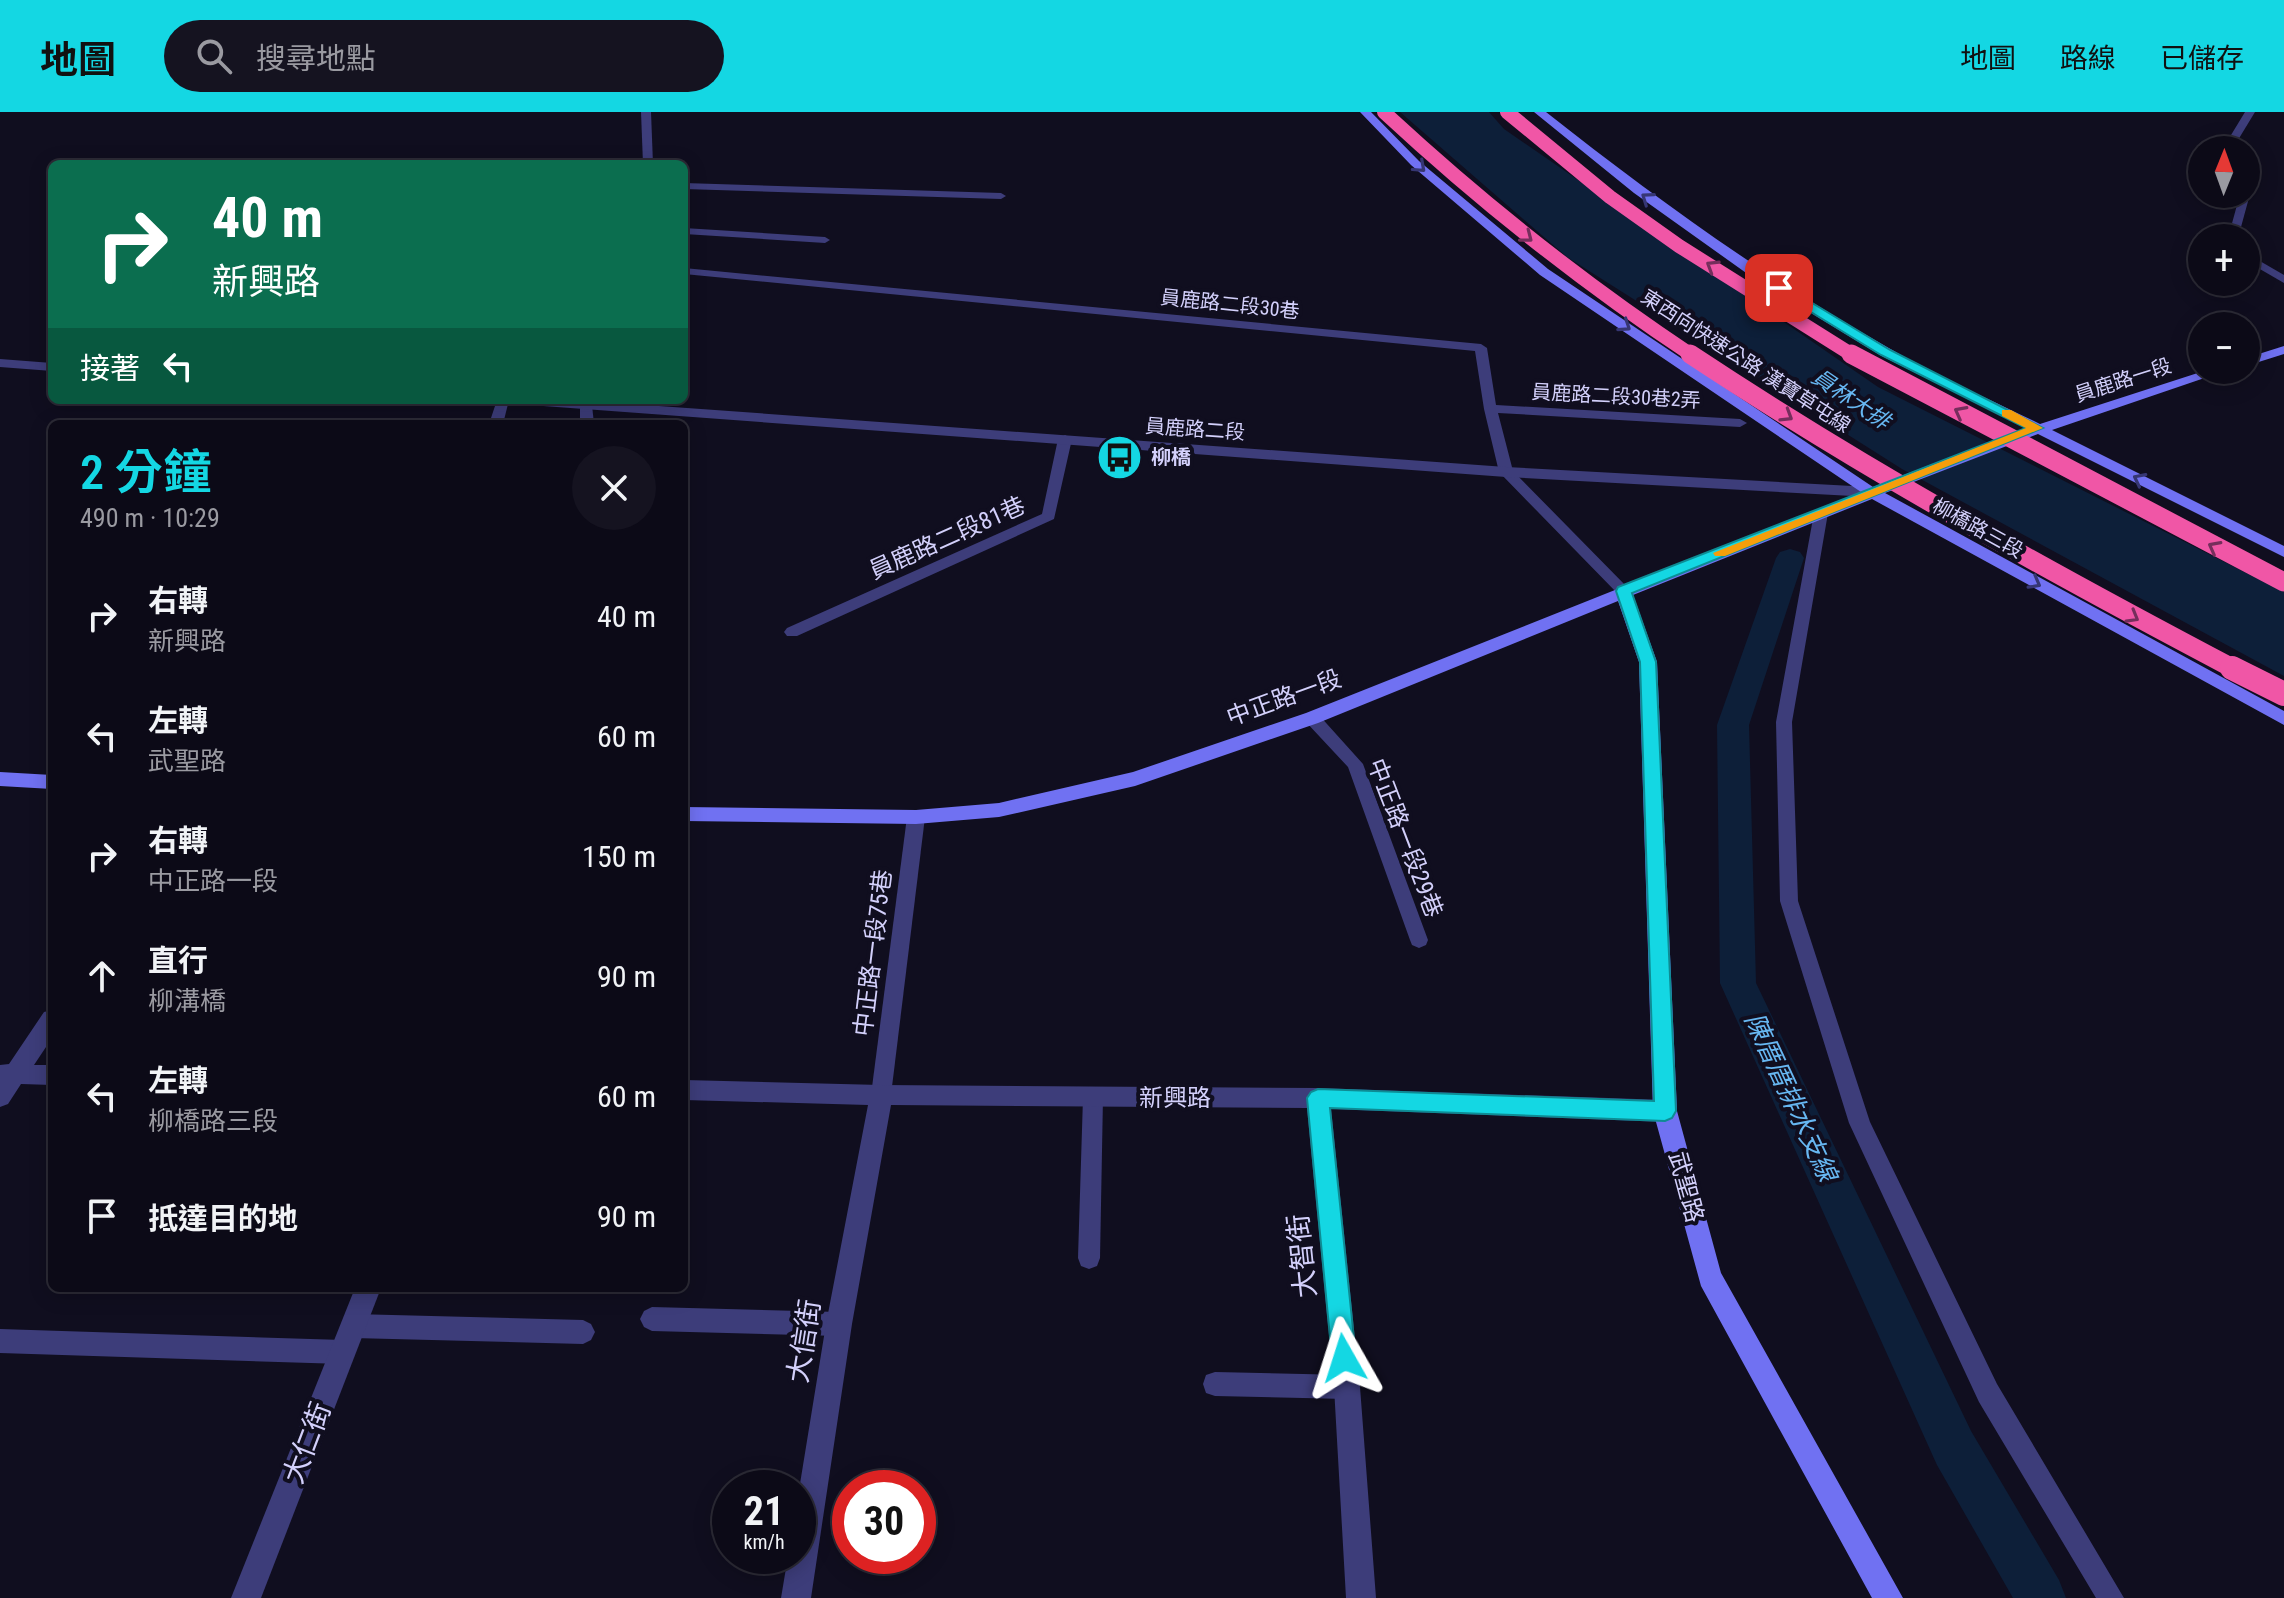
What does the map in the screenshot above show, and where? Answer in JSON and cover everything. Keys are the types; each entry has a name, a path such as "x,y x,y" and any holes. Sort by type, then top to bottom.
{"highway":[{"name":"東西向快速公路 漢寶草屯線","path":"1384,112 1431,158 1559,262 1740,387 1838,448 2144,623 2284,694"},
{"path":"1507,112 1610,197 1679,246 1859,359 2284,582"}],"main road":[{"name":"柳橋路三段","path":"1365,112 1415,163 1544,272 1871,492 2284,719"},
{"path":"1539,112 1638,191 1753,272 1885,352 2284,552"},
{"path":"2260,358 2284,350"},
{"name":"員鹿路一段","path":"1996,443 2188,380"},
{"name":"中正路一段","path":"688,814 916,817 999,810 1135,779 1312,718 1996,443"},
{"name":"武聖路","path":"1623,591 1648,662 1665,1111 1710,1277 1888,1598"},
{"path":"0,779 48,782"}],"street":[{"path":"0,363 48,367"},
{"name":"員鹿路二段","path":"572,404 1506,472 1871,492"},
{"path":"0,1097 8,1074 48,1024"},
{"path":"8,1074 48,1075"},
{"name":"新興路","path":"688,1090 881,1095 1318,1098 1665,1111"},
{"name":"大信街","path":"796,1598 839,1324 881,1095"},
{"name":"大智街","path":"1318,1098 1347,1387 1361,1598"},
{"name":"大仁街","path":"246,1598 366,1292"}],"lane":[{"path":"646,112 648,160"},
{"path":"2235,136 2250,112"},
{"path":"688,186 1001,196"},
{"path":"688,231 825,240"},
{"path":"2260,265 2284,280"},
{"name":"員鹿路二段30巷","path":"688,271 1481,348 1490,409 1506,472"},
{"path":"586,405 587,420"},
{"name":"員鹿路二段30巷2弄","path":"1490,409 1740,423"},
{"name":"員鹿路二段81巷","path":"792,632 1049,516 1065,439"},
{"path":"1506,472 1623,591"},
{"path":"1821,513 1784,722 1789,901 1860,1123 1988,1393 2111,1598"},
{"name":"中正路一段29巷","path":"1312,718 1355,764 1419,940"},
{"name":"中正路一段75巷","path":"881,1095 916,817"},
{"path":"1089,1258 1093,1097"},
{"path":"652,1319 839,1324"},
{"path":"353,1326 583,1332"},
{"path":"0,1341 343,1352"},
{"path":"1215,1384 1347,1387"}],"water":[{"name":"員林大排","path":"1400,112 1489,112 1504,129 1878,387 2284,592 2284,676 1902,469 1567,257"}],"waterway":[{"name":"陳厝厝排水支線","path":"1790,558 1733,725 1738,983 1954,1448 2041,1598"}],"slow traffic":[{"path":"1720,553 2037,428 2006,413"}],"place":[{"name":"柳橋","path":"1120,457"}],"route":[{"path":"1344,1358 1318,1098 1665,1111 1648,662 1623,591 2037,428 1885,352 1779,288"}]}
